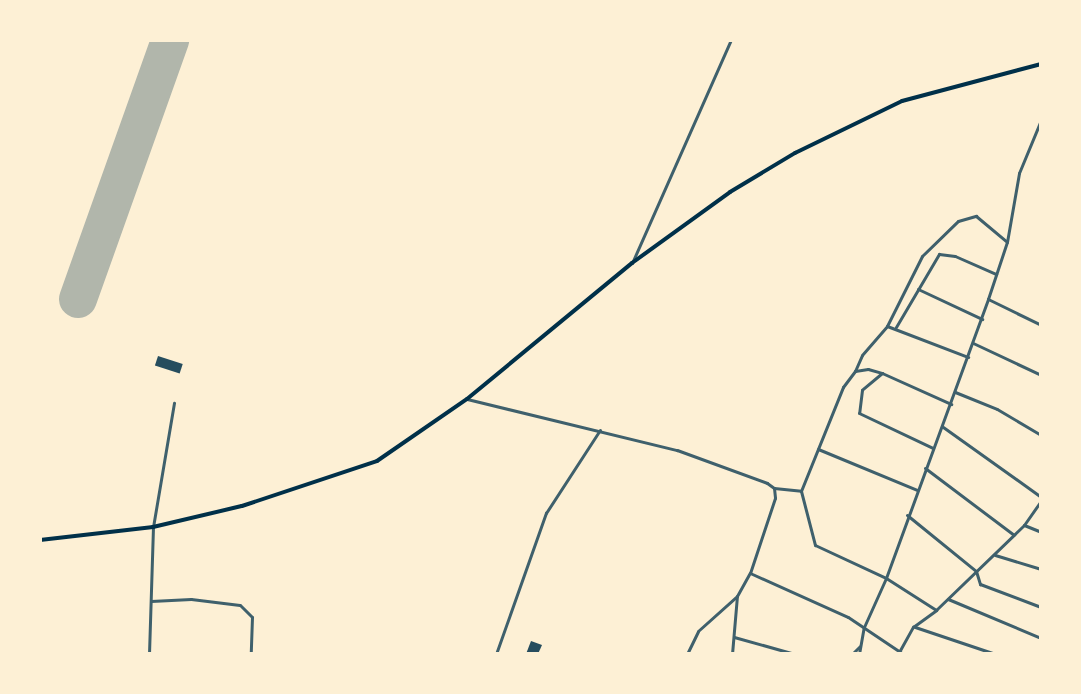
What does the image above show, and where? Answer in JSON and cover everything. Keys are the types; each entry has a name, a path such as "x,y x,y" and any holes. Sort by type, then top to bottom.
{"highway":[{"path":"40,540 153,527 295,490 377,461 467,399 632,263 730,192 852,123 902,101 1041,64"}],"street":[{"path":"632,263 731,40"},
{"path":"859,654 864,627 886,578 982,319 1007,242 1019,173 1041,120"},
{"path":"936,610 886,578 815,545 801,491 843,387 862,355 887,326 922,256 958,221 976,216 1007,242"},
{"path":"896,327 939,254 955,256 996,274"},
{"path":"918,289 982,319"},
{"path":"988,299 1041,325"},
{"path":"887,326 968,357"},
{"path":"973,343 1041,375"},
{"path":"855,371 868,369 882,373 951,404"},
{"path":"882,373 862,390 859,413 933,448"},
{"path":"955,392 997,409 1041,435"},
{"path":"467,399 677,450 774,488 793,493 801,491"},
{"path":"149,654 153,527 174,403"},
{"path":"750,573 864,627 901,653 913,627 948,599 1024,525 1041,499 942,426"},
{"path":"496,654 546,513 600,430"},
{"path":"818,449 917,490"},
{"path":"925,468 1014,535"},
{"path":"687,654 698,631 737,596 750,573 775,498 774,488"},
{"path":"907,515 976,571 980,584 1041,607"},
{"path":"1024,525 1041,532"},
{"path":"993,554 1041,569"},
{"path":"732,654 737,596"},
{"path":"151,601 191,599 240,605 252,617 251,654"},
{"path":"948,599 1041,638"},
{"path":"913,627 995,654"},
{"path":"734,637 795,654"},
{"path":"852,654 861,645"}],"building":[{"path":"158,356 183,364 180,374 155,366"},
{"path":"531,641 542,645 538,654 526,654"}],"runway":[{"path":"78,299 170,40"}]}
